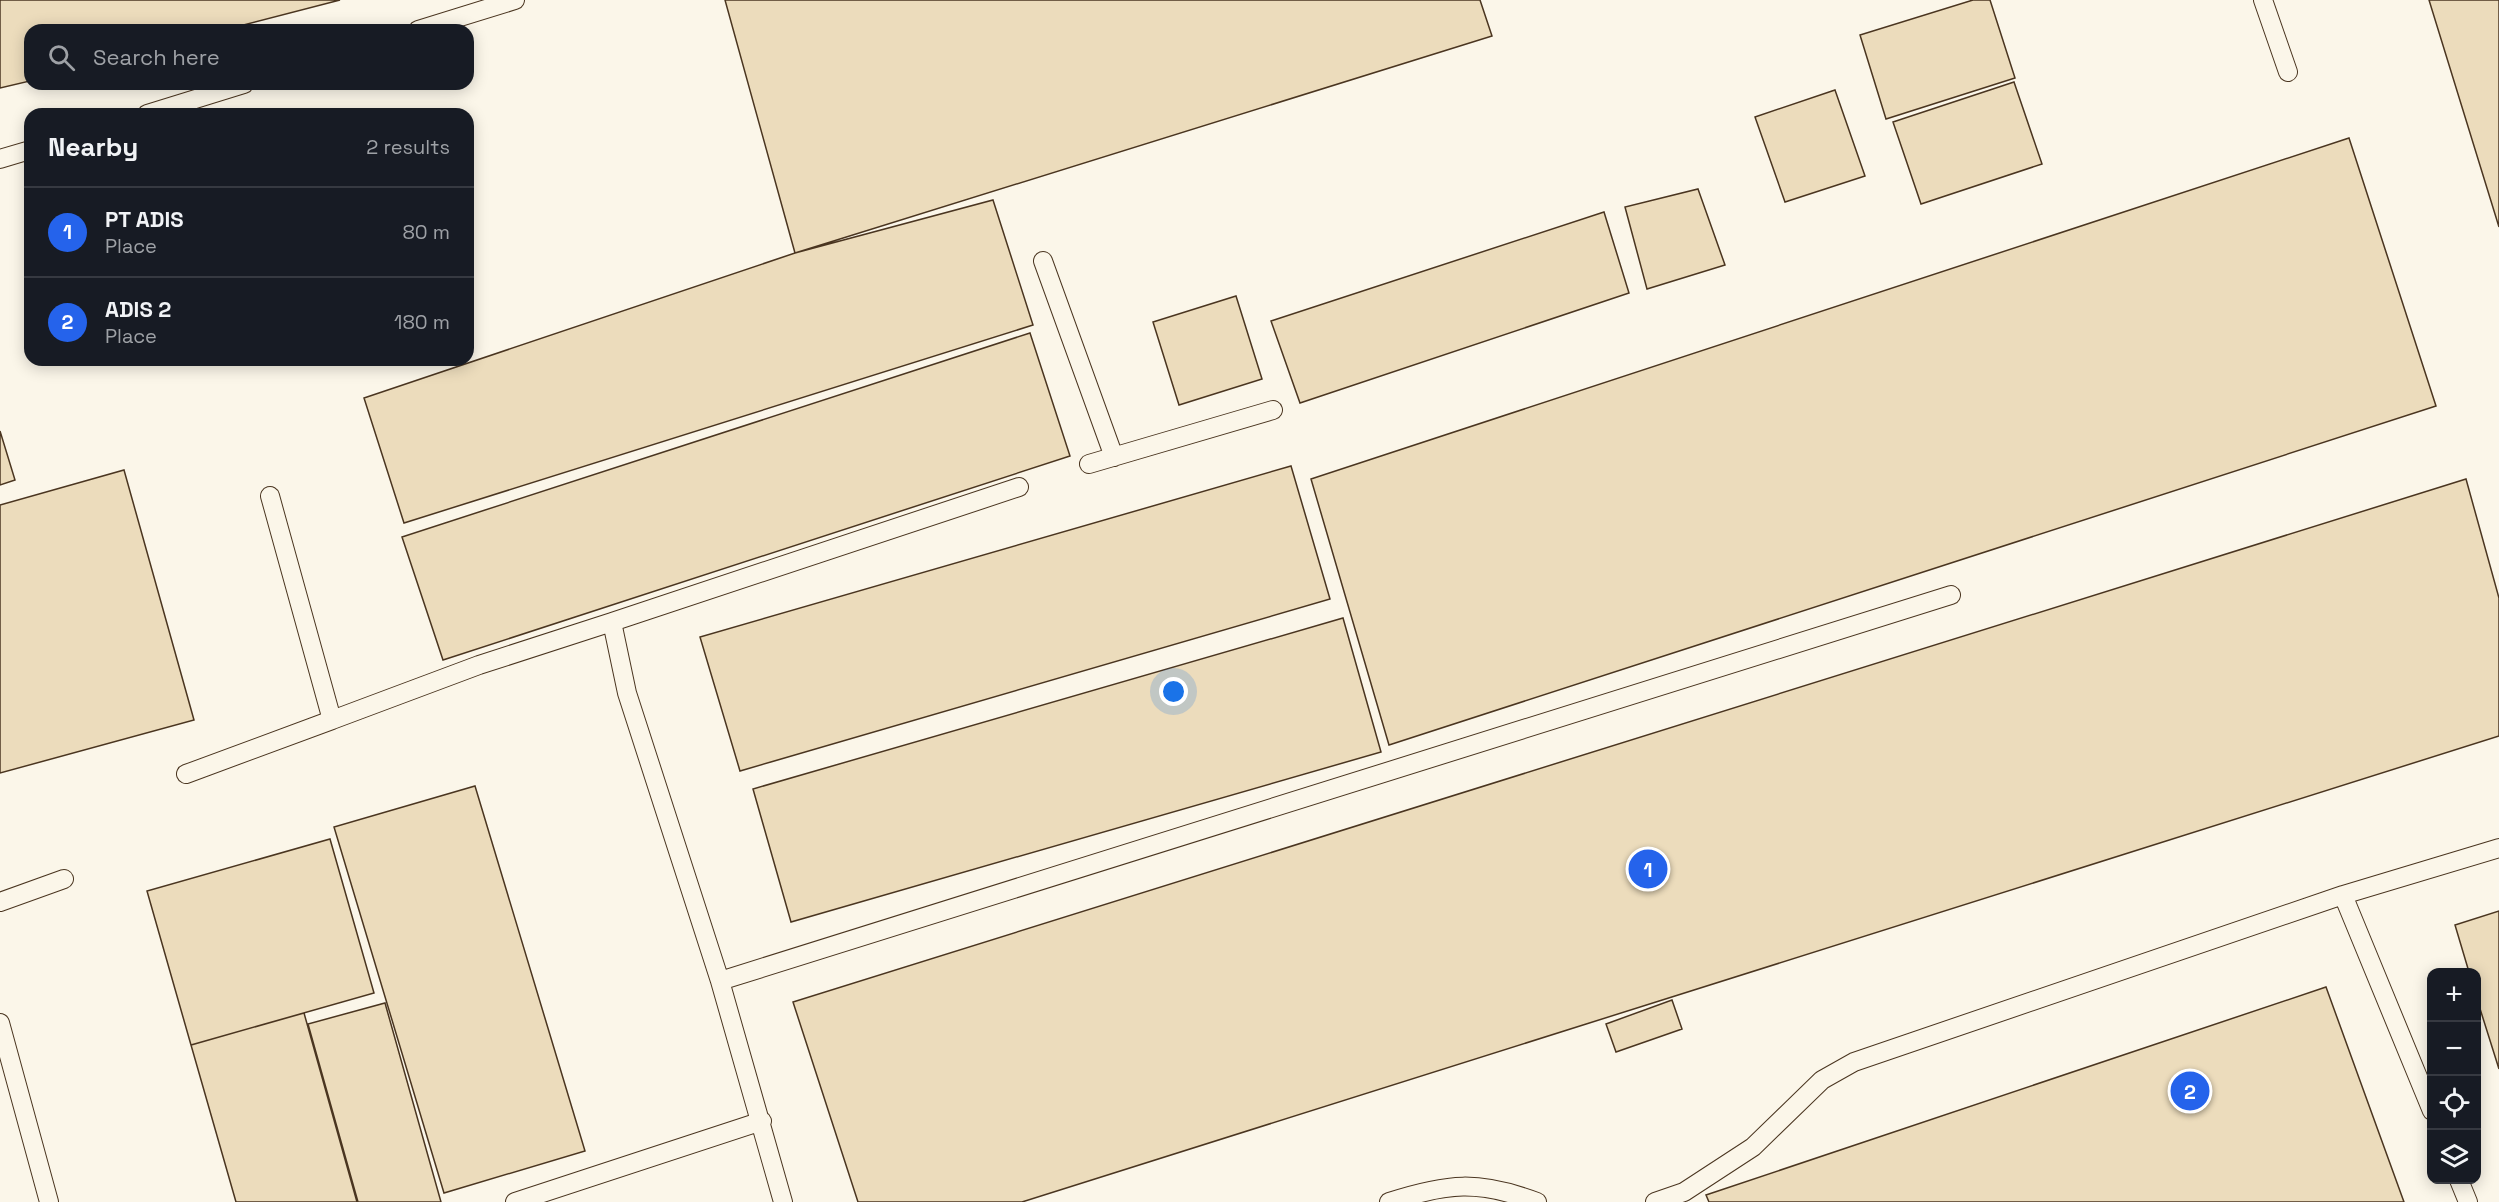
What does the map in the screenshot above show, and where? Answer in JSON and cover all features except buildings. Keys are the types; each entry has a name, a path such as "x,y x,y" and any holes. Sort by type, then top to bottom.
{"lane":[{"path":"437,24 515,0"},
{"path":"2263,0 2288,72"},
{"path":"166,108 225,90"},
{"path":"0,159 24,152"},
{"path":"1043,261 1114,457"},
{"path":"1089,464 1273,410"},
{"path":"186,774 479,665 1019,486"},
{"path":"270,496 332,720"},
{"path":"720,981 1951,595"},
{"path":"612,622 627,693 720,981 762,1121 783,1202"},
{"path":"1655,1202 1684,1192 1752,1147 1822,1080 1854,1062 2343,895 2499,848"},
{"path":"0,902 64,879"},
{"path":"2343,895 2427,1100"},
{"path":"0,1023 49,1202"},
{"path":"514,1202 762,1121"},
{"path":"2461,1184 2468,1202"},
{"path":"1389,1202 1454,1185 1503,1190 1537,1202"}],"place":[{"name":"PT ADIS","path":"1648,869"},
{"name":"ADIS 2","path":"2190,1091"}]}
